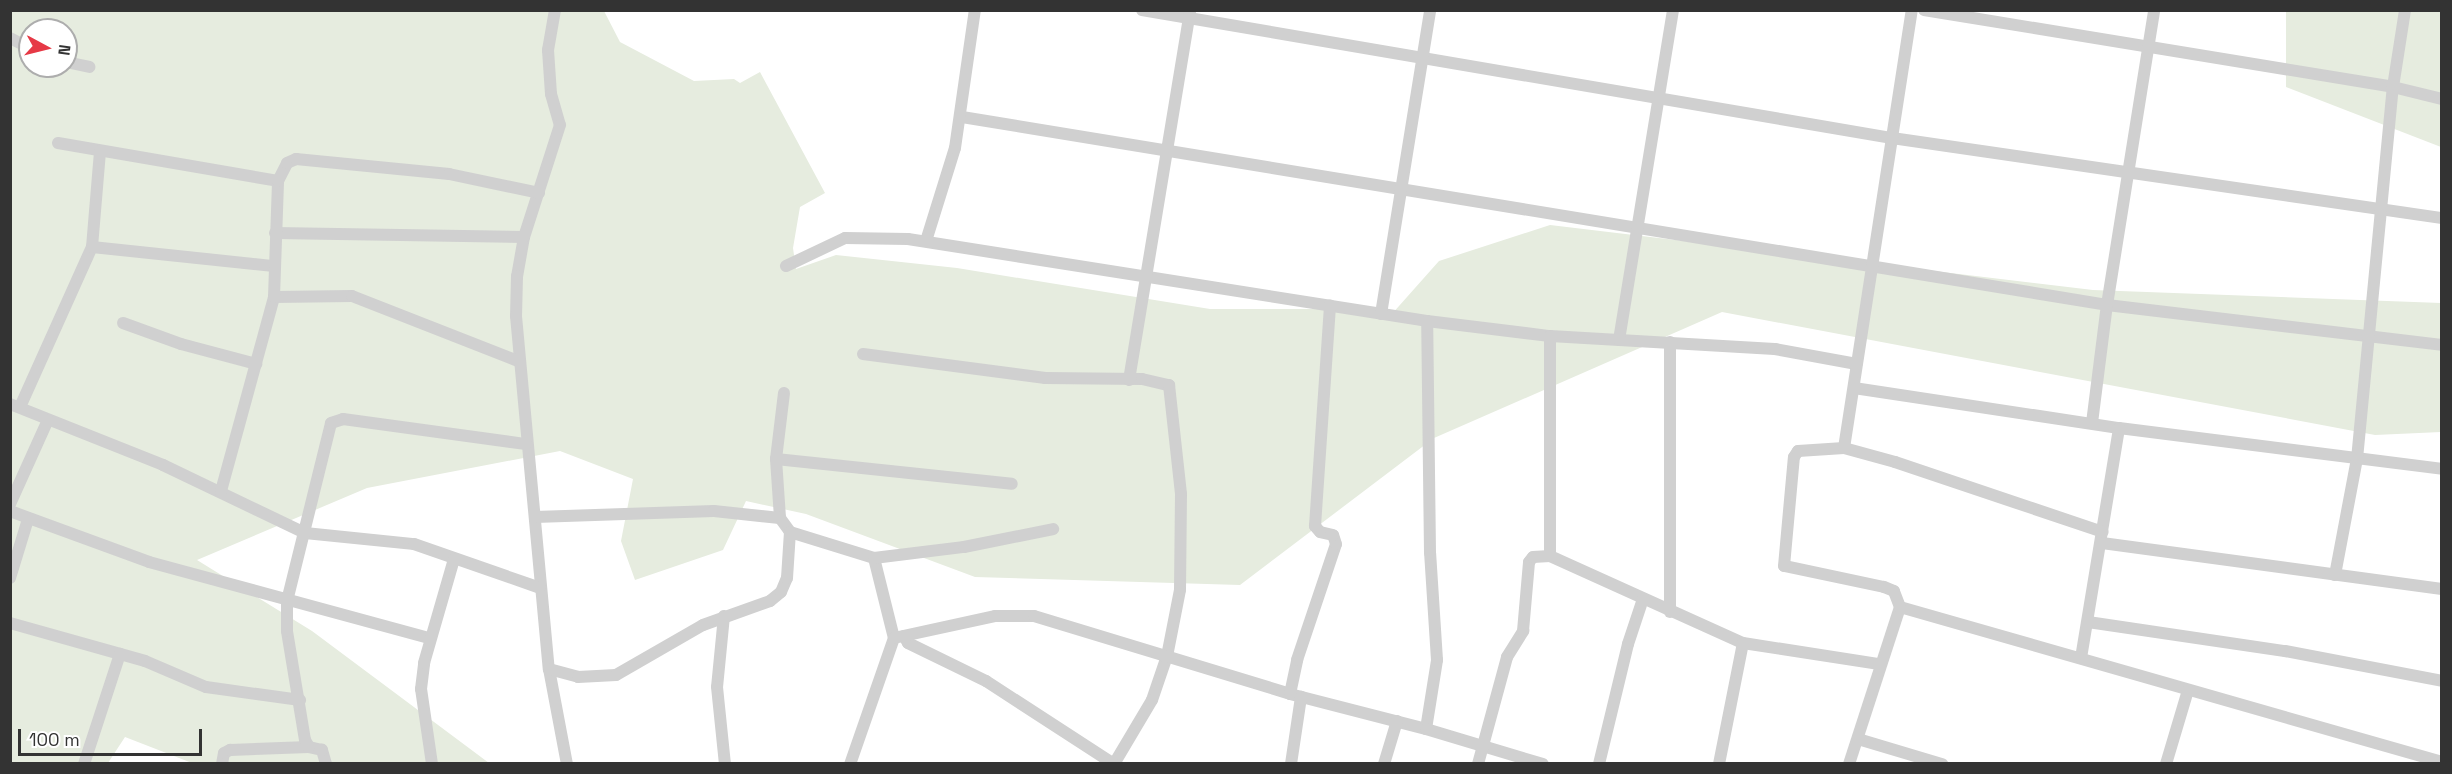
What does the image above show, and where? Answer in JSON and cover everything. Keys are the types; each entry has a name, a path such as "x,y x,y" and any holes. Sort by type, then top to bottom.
{"street":[{"path":"555,10 548,50 551,94 560,125 524,237 517,276 518,361 536,518 540,588 549,669 567,764"},
{"path":"926,241 943,196 962,117 975,10"},
{"path":"1142,10 1190,14 1423,60 1892,138 2380,211 2442,218"},
{"path":"1381,314 1430,10"},
{"path":"1619,340 1673,10"},
{"path":"1845,448 1912,10"},
{"path":"1924,10 2148,49 2393,87 2442,99"},
{"path":"2092,423 2106,305 2130,173 2154,10"},
{"path":"2335,575 2357,459 2393,87 2405,10"},
{"path":"1129,380 1165,150 1190,14"},
{"path":"78,65 89,67"},
{"path":"962,117 1401,187 2106,305 2442,345"},
{"path":"58,143 278,181"},
{"path":"100,152 92,247 15,406 222,491 305,533 396,540 540,588"},
{"path":"222,491 274,297 278,181 287,163 296,159 449,174 539,193"},
{"path":"275,233 524,237"},
{"path":"786,266 845,238 926,241 1427,321 1550,336 1775,349 1857,364"},
{"path":"92,247 274,266"},
{"path":"274,297 352,296 518,361"},
{"path":"1291,764 1297,660 1336,544 1333,535 1320,532 1315,525 1330,306"},
{"path":"1426,729 1437,660 1430,553 1427,321"},
{"path":"123,323 256,364"},
{"path":"1550,336 1550,555"},
{"path":"1670,342 1670,612"},
{"path":"863,354 1046,378 1154,380 1168,385 1173,413 1182,494 1180,590 1167,656 1152,700 1114,764 986,681 899,637"},
{"path":"1854,388 2119,428 2442,469"},
{"path":"784,393 776,459 780,518 790,532 874,558 964,547 1053,529"},
{"path":"309,747 287,631 287,601 335,418 526,444"},
{"path":"10,504 48,420"},
{"path":"2081,658 2119,428"},
{"path":"1849,764 1900,607 1894,591 1884,587 1784,566 1794,457 1804,449 1845,448 2102,538 2335,575 2442,589"},
{"path":"776,459 1012,484"},
{"path":"10,511 149,562 428,638"},
{"path":"536,518 714,511 780,518"},
{"path":"10,578 28,519"},
{"path":"549,669 578,676 616,675 724,616 758,606 781,592 787,578 790,532"},
{"path":"1478,764 1507,657 1523,631 1529,562 1533,557 1550,555 1670,612 1743,643 1880,664"},
{"path":"850,764 899,637 874,558"},
{"path":"432,764 422,689 428,638 454,559"},
{"path":"1599,764 1628,644 1643,599"},
{"path":"1900,607 2442,762"},
{"path":"899,637 960,622 1021,615 1167,656 1296,696 1397,721 1482,748 1543,764"},
{"path":"724,616 717,687 725,764"},
{"path":"2088,622 2285,651 2442,681"},
{"path":"10,623 120,654 206,687 300,700"},
{"path":"1719,764 1743,643"},
{"path":"84,764 120,654"},
{"path":"2166,764 2188,690"},
{"path":"1384,764 1397,721"},
{"path":"1858,739 1942,764"},
{"path":"222,764 224,753 230,750 309,747 322,750 326,764"}],"shaded area":[{"path":"10,11 604,11 620,42 694,81 734,79 740,83 760,72 825,193 800,207 793,248 796,269 836,255 957,268 1210,309 1352,309 1391,315 1439,261 1550,225 2093,290 2441,303 2441,432 2375,435 1722,312 1434,438 1240,585 975,577 806,514 746,501 723,550 635,580 621,541 633,479 560,451 367,488 197,560 312,631 489,763 192,763 125,737 108,763 11,763"},
{"path":"2286,11 2441,11 2441,147 2286,87"}]}
